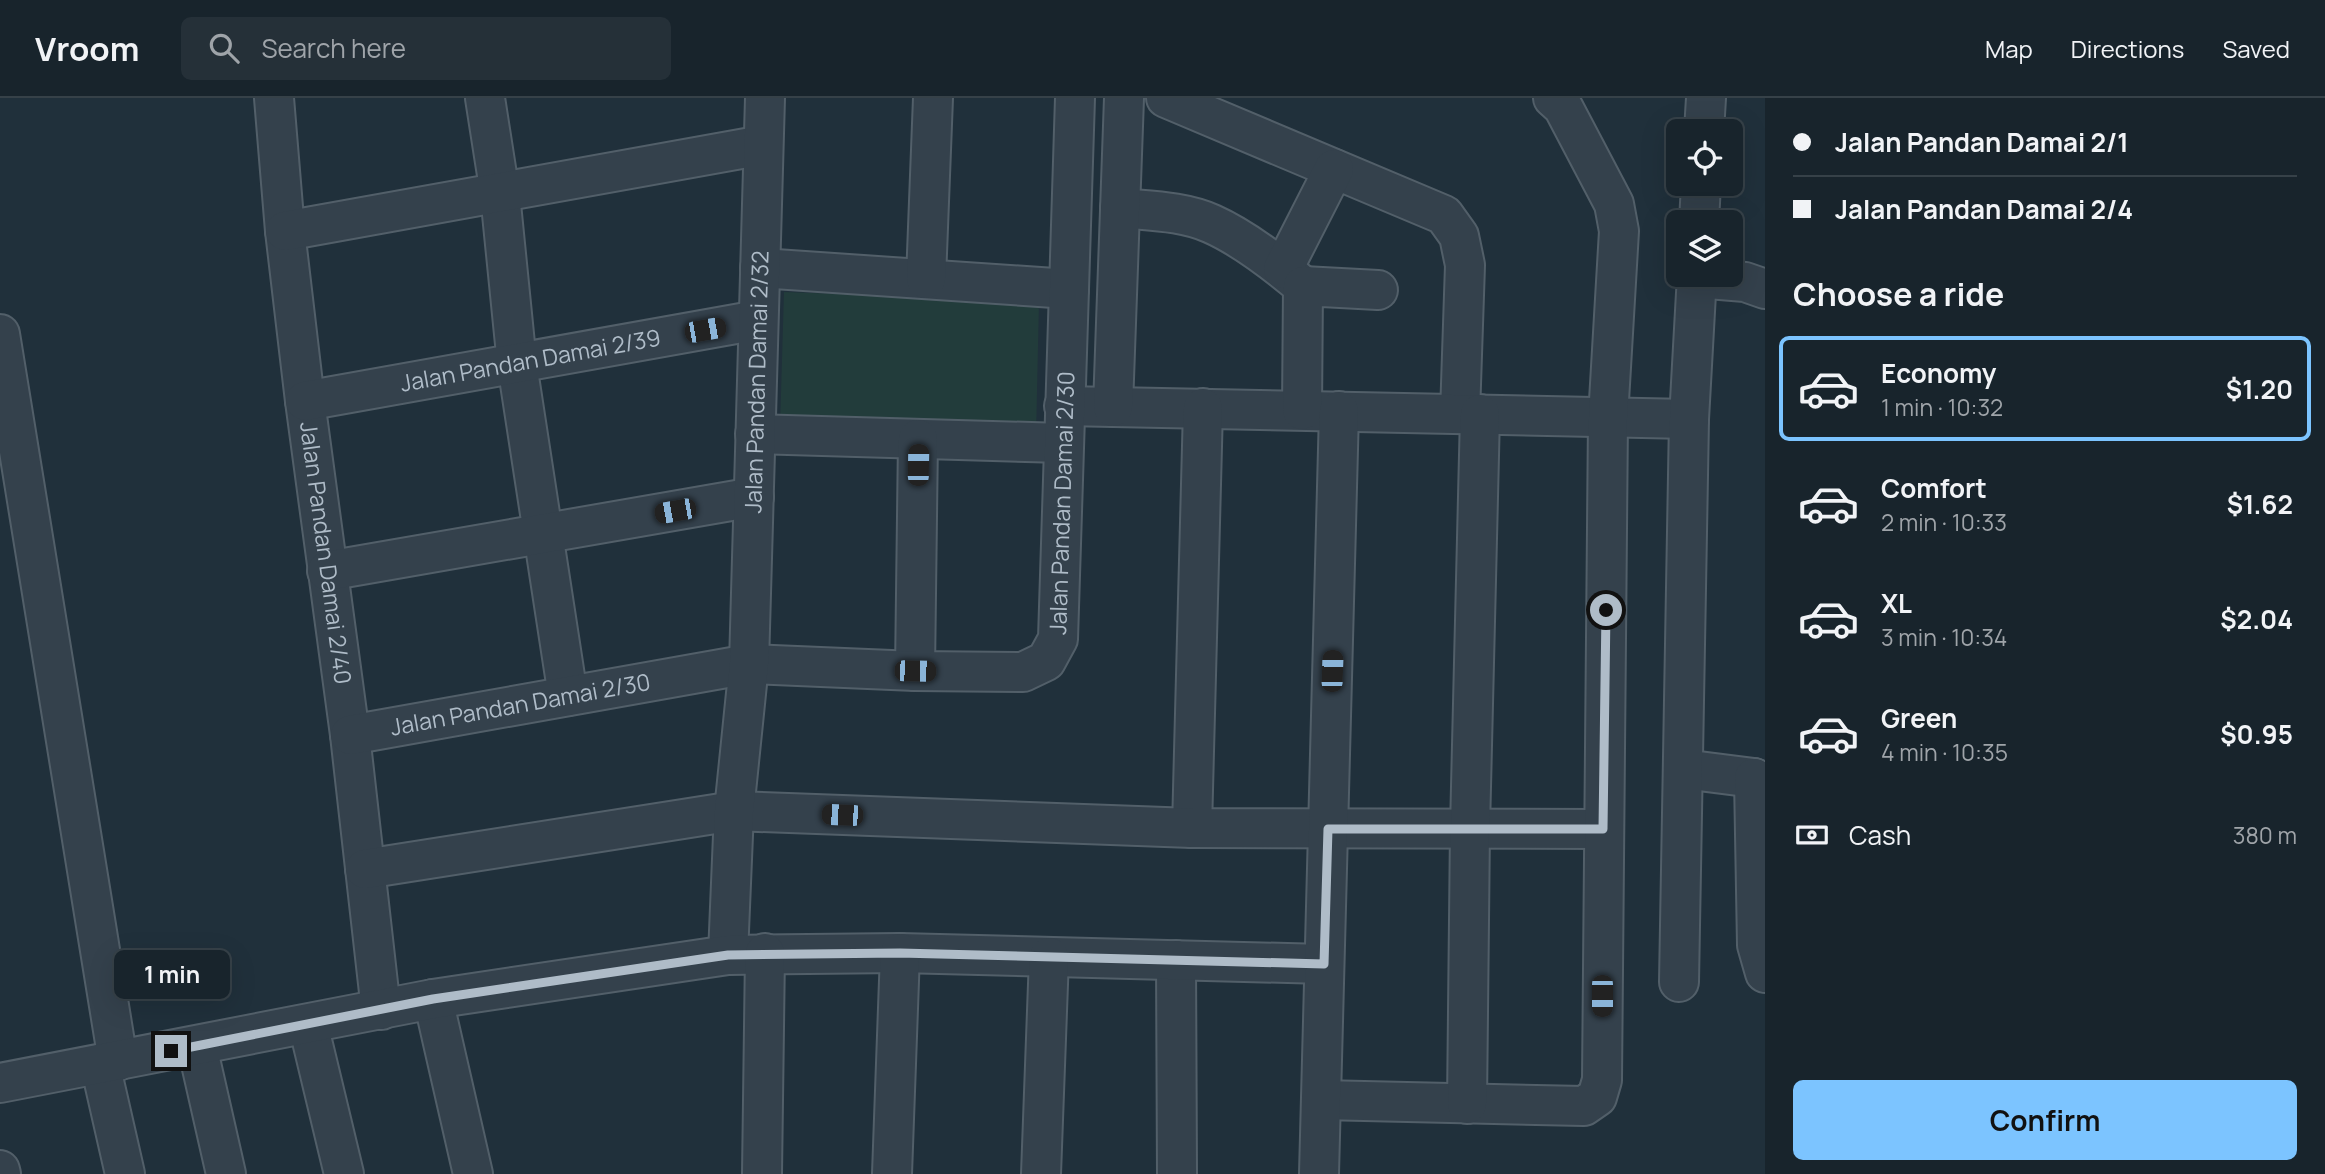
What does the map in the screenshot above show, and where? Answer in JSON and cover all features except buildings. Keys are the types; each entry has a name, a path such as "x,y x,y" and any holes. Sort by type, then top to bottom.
{"street":[{"name":"Jalan Pandan Damai 2/40","path":"274,98 285,231 350,735 381,1010"},
{"path":"485,98 500,194 517,363 568,696"},
{"name":"Jalan Pandan Damai 2/32","path":"762,1174 734,811 749,664 765,98"},
{"path":"926,279 933,98"},
{"name":"Jalan Pandan Damai 2/30","path":"350,735 749,664 915,671 1023,672 1046,661 1058,639 1075,98"},
{"path":"1113,407 1124,98"},
{"path":"1166,98 1444,215 1460,236 1465,265 1470,414 1467,1104"},
{"path":"1321,1100 1584,1107 1597,1097 1602,1080 1608,418 1619,231 1614,204 1563,107 1553,98"},
{"path":"1705,119 1706,98"},
{"path":"285,231 763,145"},
{"path":"1319,1174 1328,829 1321,410 1293,278 1334,169"},
{"path":"1120,208 1175,214 1212,224 1293,278 1378,290"},
{"path":"760,268 1069,289"},
{"path":"1743,282 1765,289"},
{"path":"1679,982 1689,419 1696,287"},
{"name":"Jalan Pandan Damai 2/39","path":"305,401 758,320"},
{"path":"0,334 125,1174"},
{"path":"1064,406 1689,419"},
{"path":"1192,828 1203,408"},
{"path":"755,434 1063,443"},
{"path":"915,671 918,439"},
{"path":"327,571 754,497"},
{"path":"1683,769 1760,769 1757,945 1765,973"},
{"path":"365,869 734,811 1192,828 1603,829"},
{"path":"0,1083 433,999 747,954 900,953 1324,964"},
{"path":"892,1174 900,953"},
{"path":"1041,1174 1049,957"},
{"path":"1176,960 1177,1174"},
{"path":"433,999 473,1174"},
{"path":"308,1024 344,1174"},
{"path":"197,1046 226,1174"}],"green space":[{"path":"784,292 1039,301 1036,436 780,428"}],"route":[{"path":"171,1051 433,999 728,955 900,953 1324,964 1328,829 1603,829 1606,610"}]}
